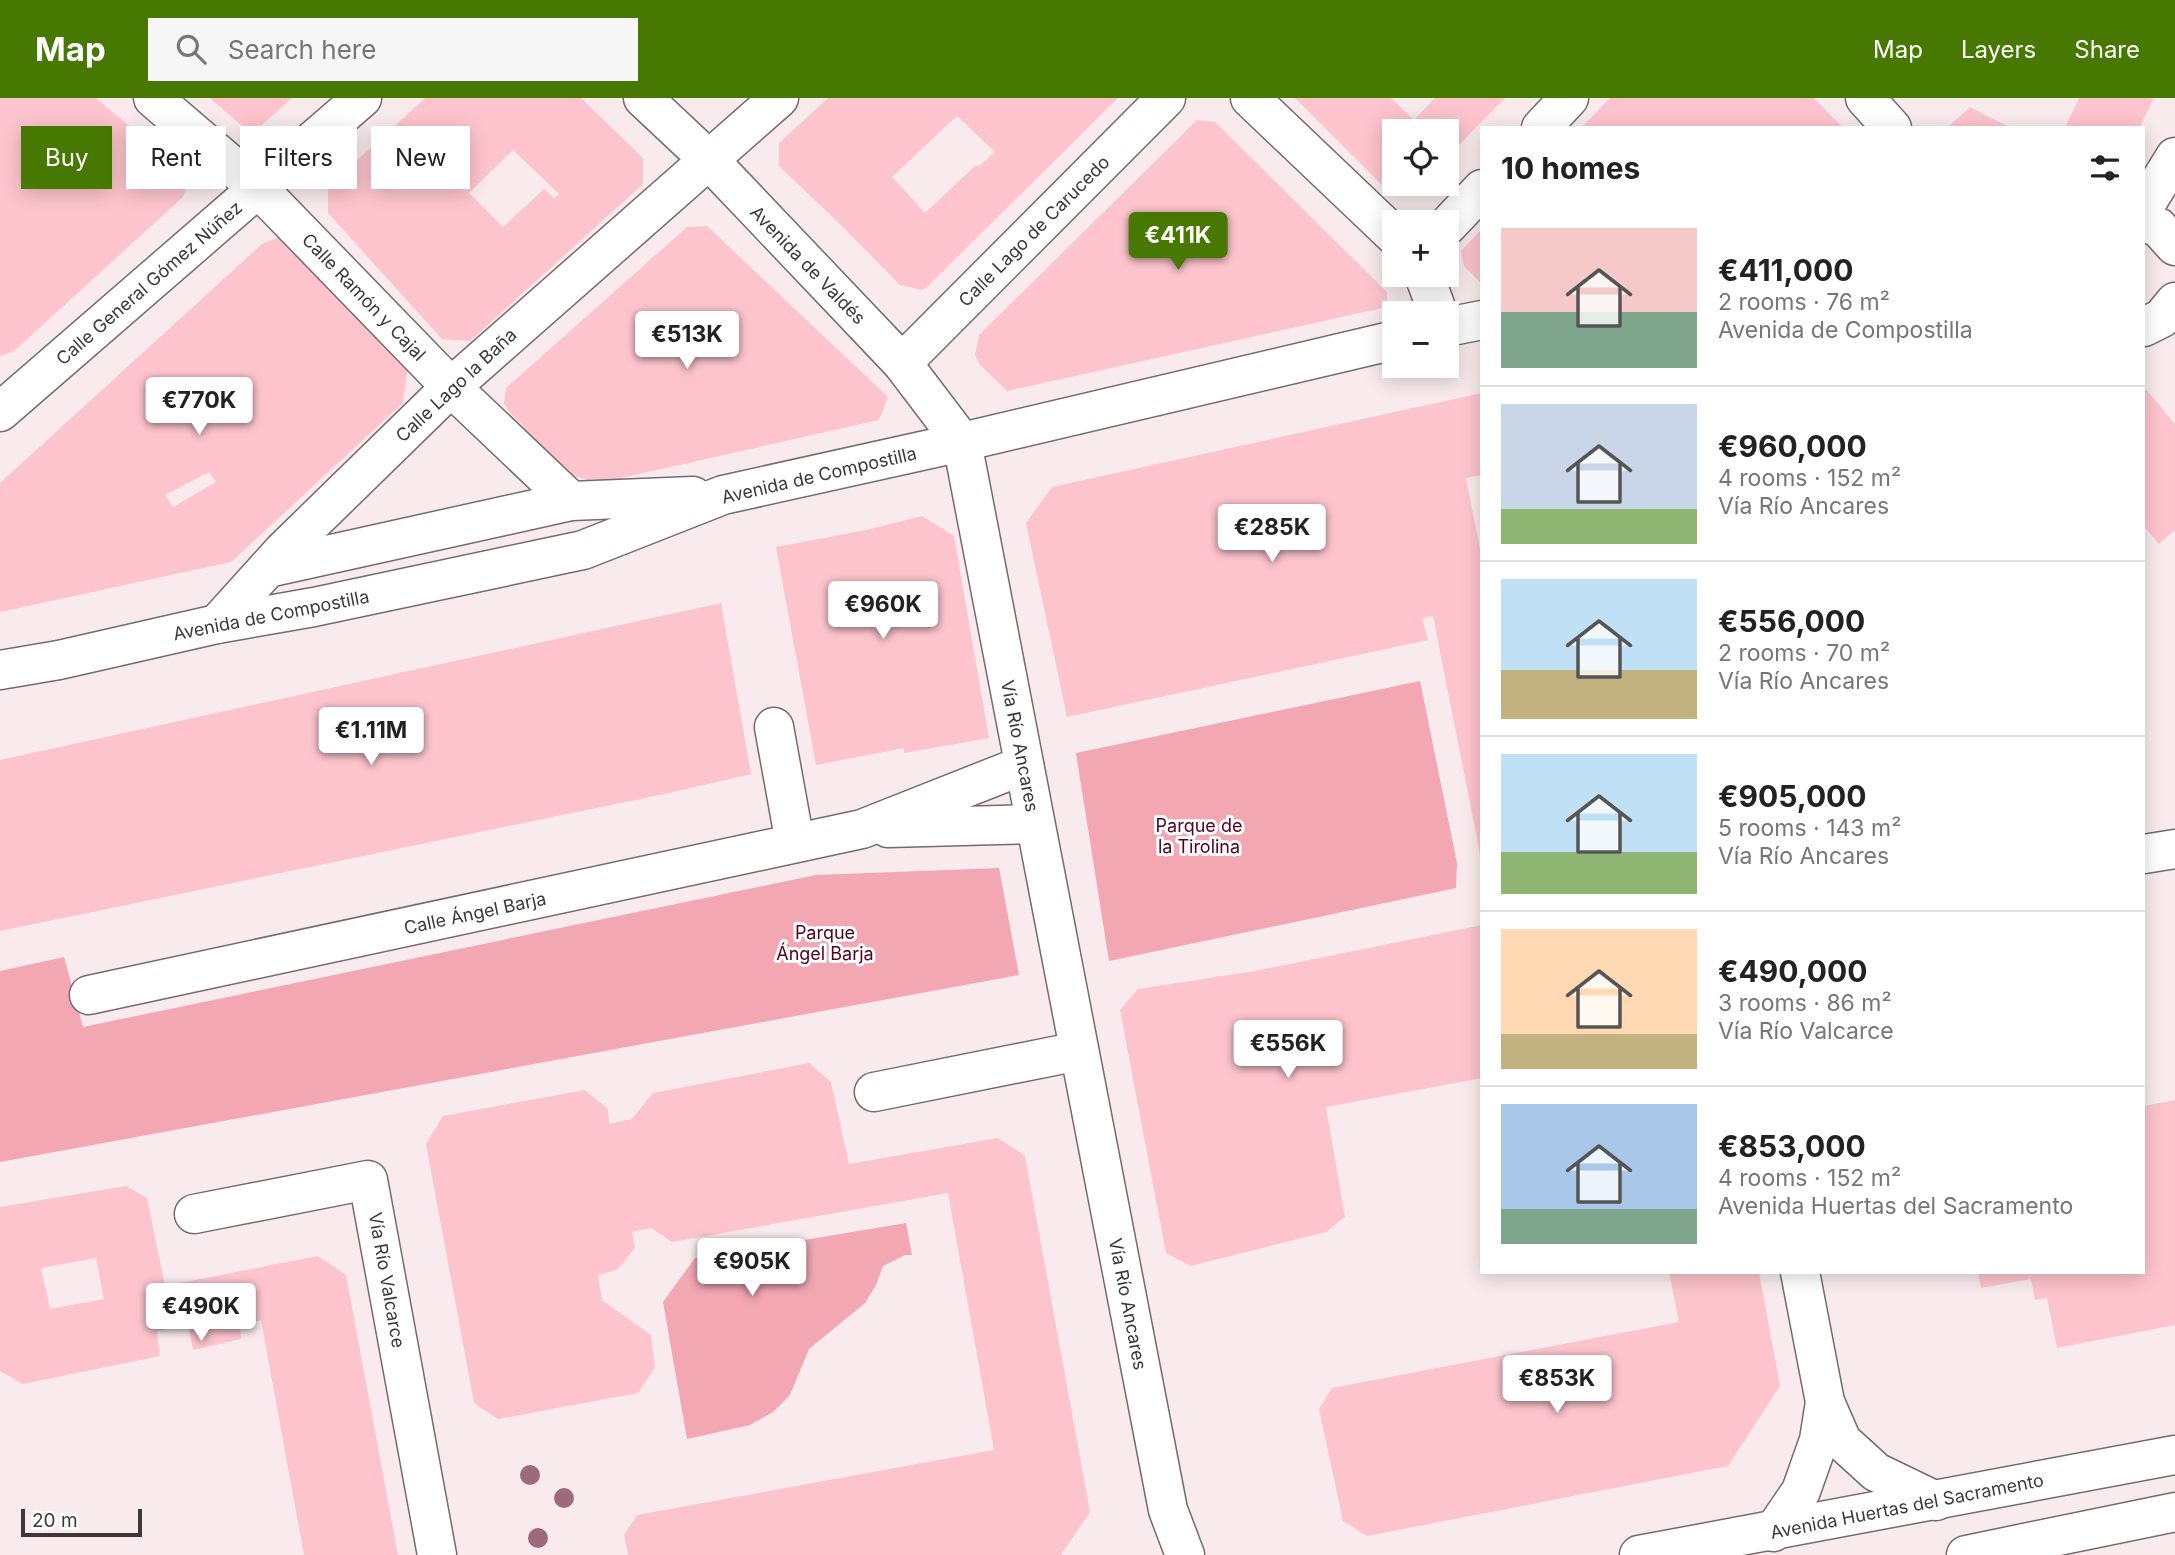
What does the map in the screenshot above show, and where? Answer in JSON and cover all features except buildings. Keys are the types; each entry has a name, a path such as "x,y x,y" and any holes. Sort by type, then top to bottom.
{"street":[{"name":"Calle Ramón y Cajal","path":"153,98 240,172"},
{"name":"Calle General Gómez Núñez","path":"330,126 362,98"},
{"name":"Avenida de Valdés","path":"643,98 709,160 902,363 962,442"},
{"name":"Calle Lago la Baña","path":"218,624 268,568 451,387 779,98"},
{"name":"Calle Lago de Carucedo","path":"902,363 1166,98"},
{"path":"1250,98 1382,224"},
{"path":"1543,126 1569,98"},
{"path":"1865,98 1890,126"},
{"path":"2155,226 2175,157"},
{"path":"2155,226 2175,182"},
{"name":"Calle General Gómez Núñez","path":"5,402 258,189"},
{"name":"Calle Ramón y Cajal","path":"260,189 451,387 571,501"},
{"path":"1459,213 1480,191"},
{"path":"1459,325 1480,320"},
{"name":"Avenida de Compostilla","path":"0,670 59,660 218,624 314,607 583,550 723,495 1382,343"},
{"name":"Vía Río Ancares","path":"962,442 1170,1516 1185,1555"},
{"path":"268,568 571,501 723,495"},
{"path":"0,655 53,635"},
{"path":"774,727 795,844"},
{"name":"Calle Ángel Barja","path":"89,995 862,829 1024,765"},
{"name":"Calle Ángel Barja","path":"862,829 1035,824"},
{"path":"2145,854 2175,849"},
{"path":"874,1092 1079,1051"},
{"name":"Vía Río Valcarce","path":"194,1214 368,1180 438,1555"},
{"path":"1800,1274 1825,1402 1842,1441 1876,1472 1936,1500"},
{"path":"1773,1532 1801,1491 1819,1440 1825,1402"},
{"name":"Avenida Huertas del Sacramento","path":"1651,1554 2175,1455"},
{"path":"1966,1555 2175,1512"},
{"name":"Vía Río Ancares","path":"1161,1555 1170,1516"}],"green space":[{"name":"Parque de la Tirolina","path":"1420,681 1457,863 1456,888 1109,961 1076,753"},
{"name":"Parque Ángel Barja","path":"999,868 1019,975 0,1162 0,971 64,957 83,1027 816,875"},
{"path":"906,1223 912,1255 905,1255 883,1266 865,1303 809,1349 790,1395 773,1412 750,1425 687,1439 663,1302 695,1258"}]}
